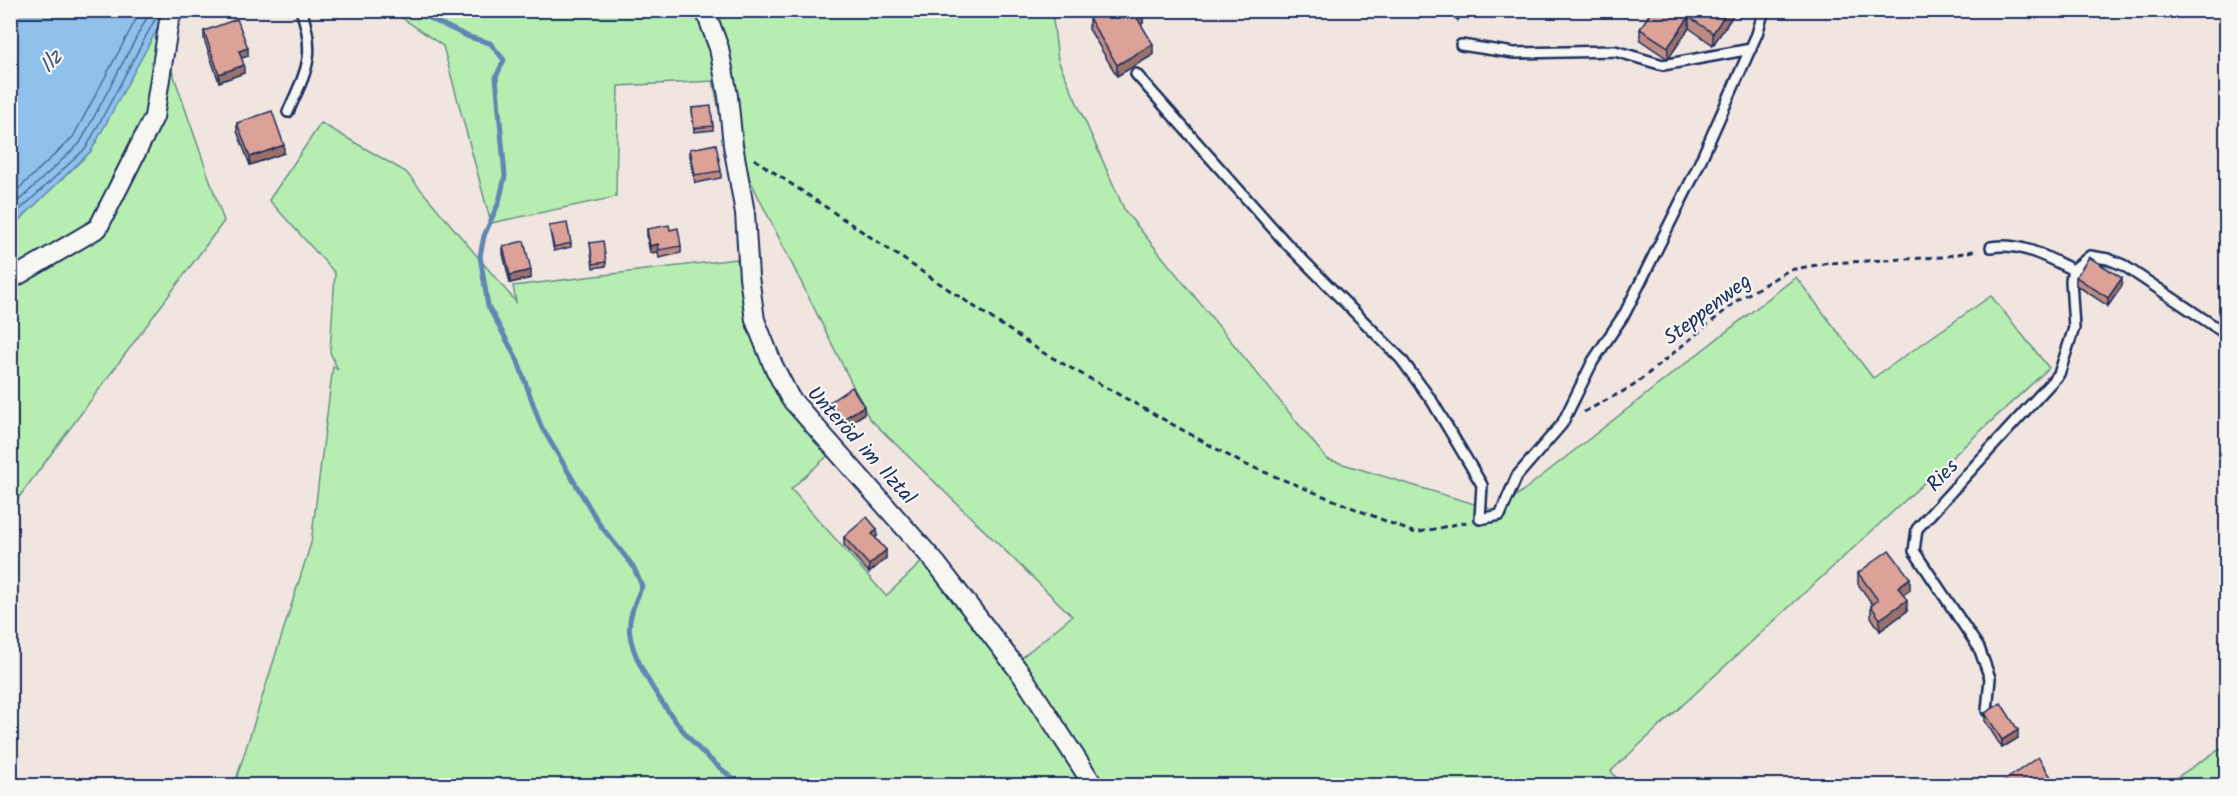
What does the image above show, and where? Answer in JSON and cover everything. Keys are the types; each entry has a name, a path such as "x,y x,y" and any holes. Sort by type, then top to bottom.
{"street":[{"path":"10,280 98,228 154,117 169,21 174,10"},
{"name":"Unteröd im Ilztal","path":"705,10 719,48 745,213 755,320 790,398 936,563 1022,675 1094,786"}],"lane":[{"path":"288,112 310,58 308,30 301,10"},
{"path":"1136,74 1285,242 1401,359 1432,401 1482,485 1480,519 1500,515 1517,476 1562,424 1593,361 1625,313 1751,49 1764,10"},
{"path":"1461,45 1514,53 1615,51 1663,65 1751,49"},
{"path":"1991,247 2010,245 2022,248 2073,270 2090,256 2108,259 2123,265 2226,334"},
{"name":"Ries","path":"1987,711 1990,678 1979,648 1914,551 1917,529 2059,374 2074,328 2071,280 2073,270"}],"path":[{"path":"733,145 1042,351 1242,463 1415,533 1480,519"},
{"name":"Steppenweg","path":"1562,424 1633,386 1738,300 1790,270 1828,263 1943,258 1991,247"}],"green space":[{"path":"392,11 1052,11 1058,60 1125,211 1327,459 1497,511 1796,277 1873,378 1991,296 2049,368 1611,771 1623,785 1101,785 1020,659 1072,616 869,418 733,146 726,144 713,81 618,86 616,197 491,223 443,46"},
{"path":"157,27 224,221 11,508 11,228 91,151"},
{"path":"321,123 406,172 516,302 513,286 736,259 749,277 773,365 833,451 791,489 886,596 926,558 1094,786 234,786 311,543 333,366 338,370 330,352 335,273 269,200"},
{"path":"2226,745 2226,785 2165,785"}],"water":[{"name":"Ilz","path":"11,11 167,11 91,151 11,228"}],"building":[{"path":"1101,10 1142,10 1143,12 1136,16 1153,44 1117,65 1089,18"},
{"path":"1652,10 1728,10 1713,33 1689,17 1668,47 1640,29"},
{"path":"237,19 248,48 239,51 244,65 219,74 204,31"},
{"path":"711,106 713,126 694,128 692,108"},
{"path":"272,111 284,145 250,157 237,123"},
{"path":"716,144 721,171 695,175 690,149"},
{"path":"567,223 571,243 554,247 549,226"},
{"path":"669,225 670,230 678,228 681,246 659,250 658,244 650,246 647,229"},
{"path":"524,241 531,270 510,275 503,246"},
{"path":"603,241 606,262 593,264 590,243"},
{"path":"2089,257 2122,278 2108,298 2076,277"},
{"path":"852,387 864,406 842,420 830,402"},
{"path":"867,517 877,529 872,534 886,550 869,565 844,537"},
{"path":"1889,550 1910,578 1898,587 1907,600 1880,619 1871,606 1878,600 1858,573"},
{"path":"2001,703 2018,730 2002,740 1985,713"},
{"path":"2038,757 2057,786 1997,786"}],"waterway":[{"path":"412,10 469,37 490,43 504,60 496,77 505,176 499,202 484,236 480,256 488,306 517,359 541,426 600,525 633,566 642,586 629,629 634,649 648,680 689,738 741,786"}]}
